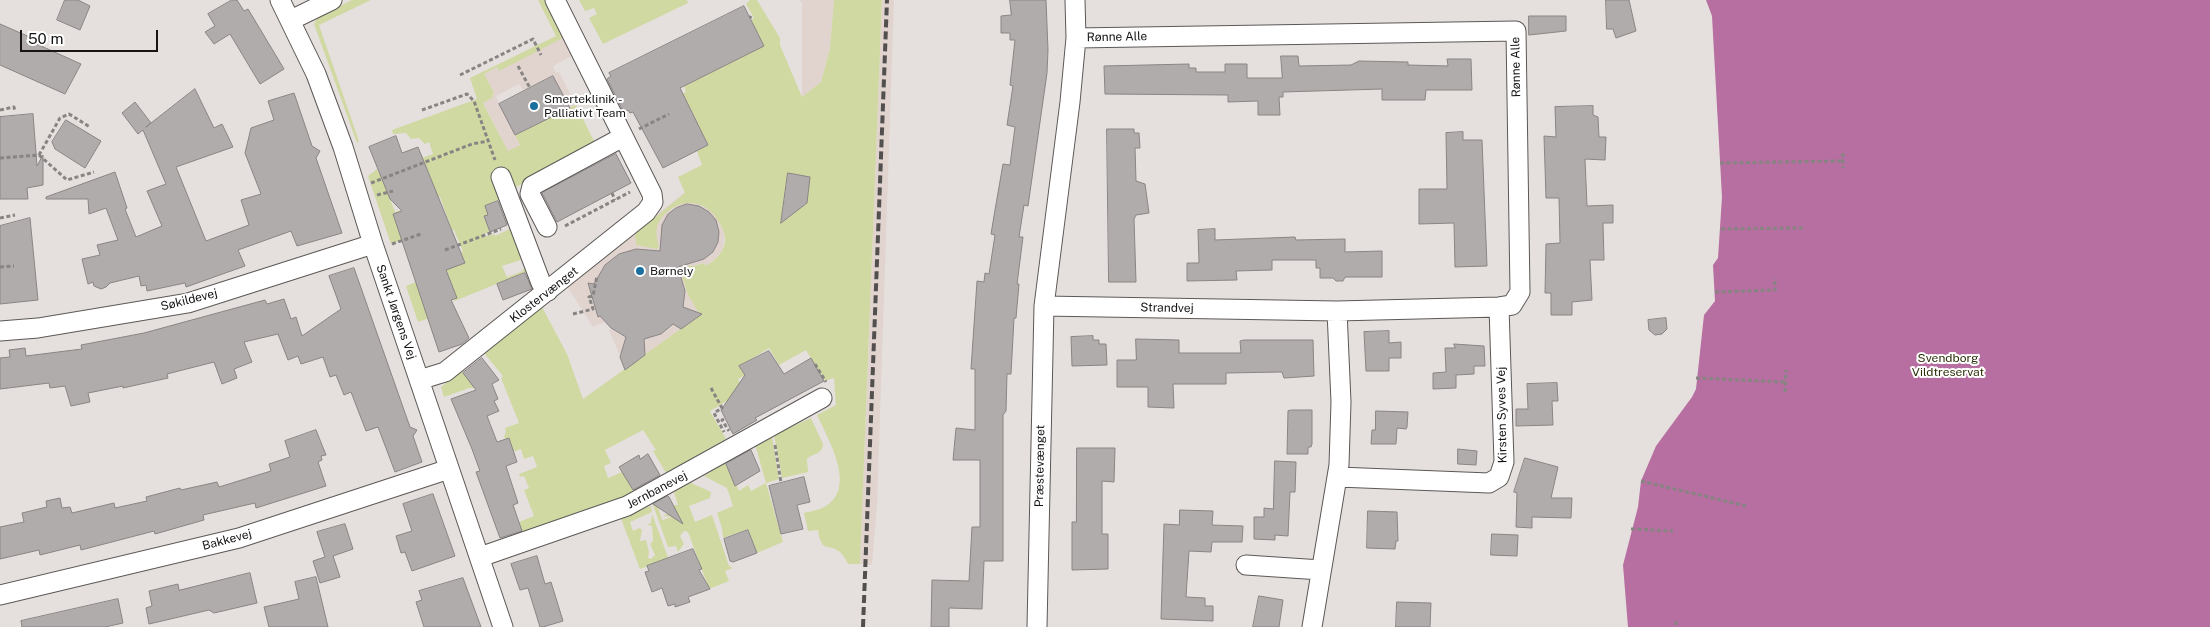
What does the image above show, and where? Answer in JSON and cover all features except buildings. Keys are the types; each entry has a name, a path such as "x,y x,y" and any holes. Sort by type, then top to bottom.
{"street":[{"name":"Sankt Jørgens Vej","path":"280,0 325,96 373,244 503,627"},
{"path":"290,20 332,0"},
{"path":"555,0 649,188"},
{"path":"1044,306 1063,161 1076,38 1075,0"},
{"name":"Rønne Alle","path":"1076,38 1516,31 1520,292 1512,305 1499,307"},
{"path":"554,227 530,194 532,186 623,137"},
{"path":"501,177 541,283 548,291"},
{"name":"Klostervænget","path":"419,380 445,372 646,212 653,202 649,188"},
{"name":"Søkildevej","path":"0,331 38,328 188,303 373,244"},
{"name":"Strandvej","path":"1044,306 1337,311"},
{"name":"Præstevænget","path":"1037,627 1044,306"},
{"path":"1312,627 1338,477 1341,402 1337,311 1499,307"},
{"name":"Kirsten Syves Vej","path":"1338,477 1488,483 1499,477 1504,462 1499,307"},
{"name":"Jernbanevej","path":"480,557 627,506 824,389"},
{"name":"Bakkevej","path":"0,595 239,538 449,469"},
{"path":"1246,565 1321,570"}],"path":[{"path":"460,75 533,39 541,55"},
{"path":"518,66 530,88"},
{"path":"422,110 467,94 474,101 501,177"},
{"path":"0,110 14,108 15,112"},
{"path":"39,154 60,118 69,114 90,128"},
{"path":"647,125 669,114"},
{"path":"356,189 472,144 488,141"},
{"path":"1842,153 1843,168"},
{"path":"0,158 39,154 67,180 94,172"},
{"path":"1720,163 1842,161"},
{"path":"554,227 615,200 649,188"},
{"path":"385,195 393,191"},
{"path":"612,194 615,200"},
{"path":"0,218 15,215"},
{"path":"445,250 518,222"},
{"path":"1721,229 1803,228"},
{"path":"413,238 421,234"},
{"path":"0,267 14,266"},
{"path":"1715,292 1775,290 1775,278"},
{"path":"573,314 594,308 589,297"},
{"path":"815,364 824,389"},
{"path":"1784,392 1786,370"},
{"path":"1696,378 1785,382"},
{"path":"711,388 722,408 714,413 724,431"},
{"path":"724,419 722,420 732,436"},
{"path":"775,446 782,483"},
{"path":"1641,481 1746,506"},
{"path":"1631,529 1673,531"},
{"path":"1676,620 1676,627"}],"shaded area":[{"path":"798,0 834,0 830,48 821,82 802,97 802,2"},
{"path":"882,0 894,0 877,506 872,565 860,564"},
{"name":"Svendborg Vildtreservat","path":"1706,0 2210,0 2210,627 1628,627 1623,565 1638,507 1641,481 1656,446 1696,389 1704,315 1715,301 1713,265 1718,258 1722,197 1712,16"},
{"path":"564,36 572,56 553,66 556,73 559,72 576,105 570,108 553,76 524,91 519,84 496,96 520,145 508,151 483,102 492,98 494,92 484,74 497,67 500,70"},
{"path":"685,192 692,202 709,209 717,217 725,235 723,249 717,258 706,267 703,263 693,266 684,265 680,269 688,295 699,313 686,308 676,325 681,329 645,355 624,346 620,356 609,330 611,329 626,337 643,339 661,334 674,323 683,307 685,291 680,274 676,268 684,261 694,262 704,259 713,252 718,242 716,220 709,212 699,206 687,204 676,208 668,214 663,245 658,254 653,250 636,249 619,254 605,265 597,280 592,297 598,317 600,316 605,322 593,327 567,286"}],"green space":[{"path":"352,0 371,0 319,25 359,141 357,143 314,24 318,17"},
{"path":"538,0 545,0 563,38 499,71 497,67 484,74 494,92 492,98 483,103 508,151 520,145 515,135 576,105 596,145 516,187 509,174 504,208 499,200 485,206 488,215 484,217 490,232 483,234 484,237 494,234 495,236 512,228 524,259 502,266 507,277 523,271 527,267 535,288 533,292 526,272 452,302 456,298 441,271 465,263 461,252 463,251 454,230 452,230 440,197 393,214 402,240 391,244 368,176 377,169 379,173 433,154 429,142 425,144 419,138 411,139 406,133 393,134 392,130 477,99 470,78 556,36","holes":["389,196 424,202 395,212"]},
{"path":"579,0 687,0 688,3 603,44 589,18 597,14 594,8 585,11"},
{"path":"750,0 757,0 780,38 780,45 802,97 821,82 830,48 834,0 882,0 860,564 848,564 841,553 821,543 818,530 808,531 804,513 824,507 835,498 839,487 840,475 833,449 817,415 836,405 834,378 824,381 806,350 779,365 769,348 740,366 745,375 738,379 744,391 710,411 726,439 666,473 653,451 656,450 643,430 605,450 611,463 604,466 608,478 622,472 634,492 616,502 520,536 522,531 519,522 534,516 524,490 529,488 524,476 520,477 519,474 537,467 533,456 524,459 521,449 504,455 513,450 509,438 505,439 505,428 519,423 501,378 503,376 484,353 542,307 567,354 583,399 700,315 688,295 680,269 684,265 693,266 704,263 706,266 721,252 725,238 723,230 715,217 703,206 689,203 682,204 667,212 660,220 657,228 659,247 657,249 636,245 635,234 685,193 678,177 702,165 697,151 708,145 691,110 677,96 686,92 684,86 763,46 751,20 754,18 746,4","holes":["788,173 810,177 806,204 781,222"]},
{"path":"416,282 452,302 455,309 418,322 406,286"},
{"path":"461,371 477,388 469,388 444,397 441,387"},
{"path":"811,418 823,444 822,448 807,459 808,472 782,478 774,435"},
{"path":"772,436 779,479 766,483 755,444"},
{"path":"726,462 739,491 748,485 751,491 766,483 783,542 757,553 748,529 723,538 717,513 733,506 727,488 704,476"},
{"path":"691,483 711,492 710,498 689,506 695,522 712,515 729,566 733,568 725,571 729,581 709,589 688,532 684,531 680,536 684,544 678,552 676,546 668,547 653,505 657,503 662,520 672,517 663,516 675,509 673,505 678,505 674,492"},
{"path":"651,506 652,512 630,522 633,531 639,528 642,530 640,541 646,540 649,552 648,558 651,559 655,555 650,544 653,541 652,526 647,525 651,523 652,514 672,568 666,560 640,569 620,516"}],"railway":[{"path":"863,627 887,0"}],"place":[{"name":"Smerteklinik - Palliativt Team","path":"534,106"},
{"name":"Børnely","path":"640,271"}]}
